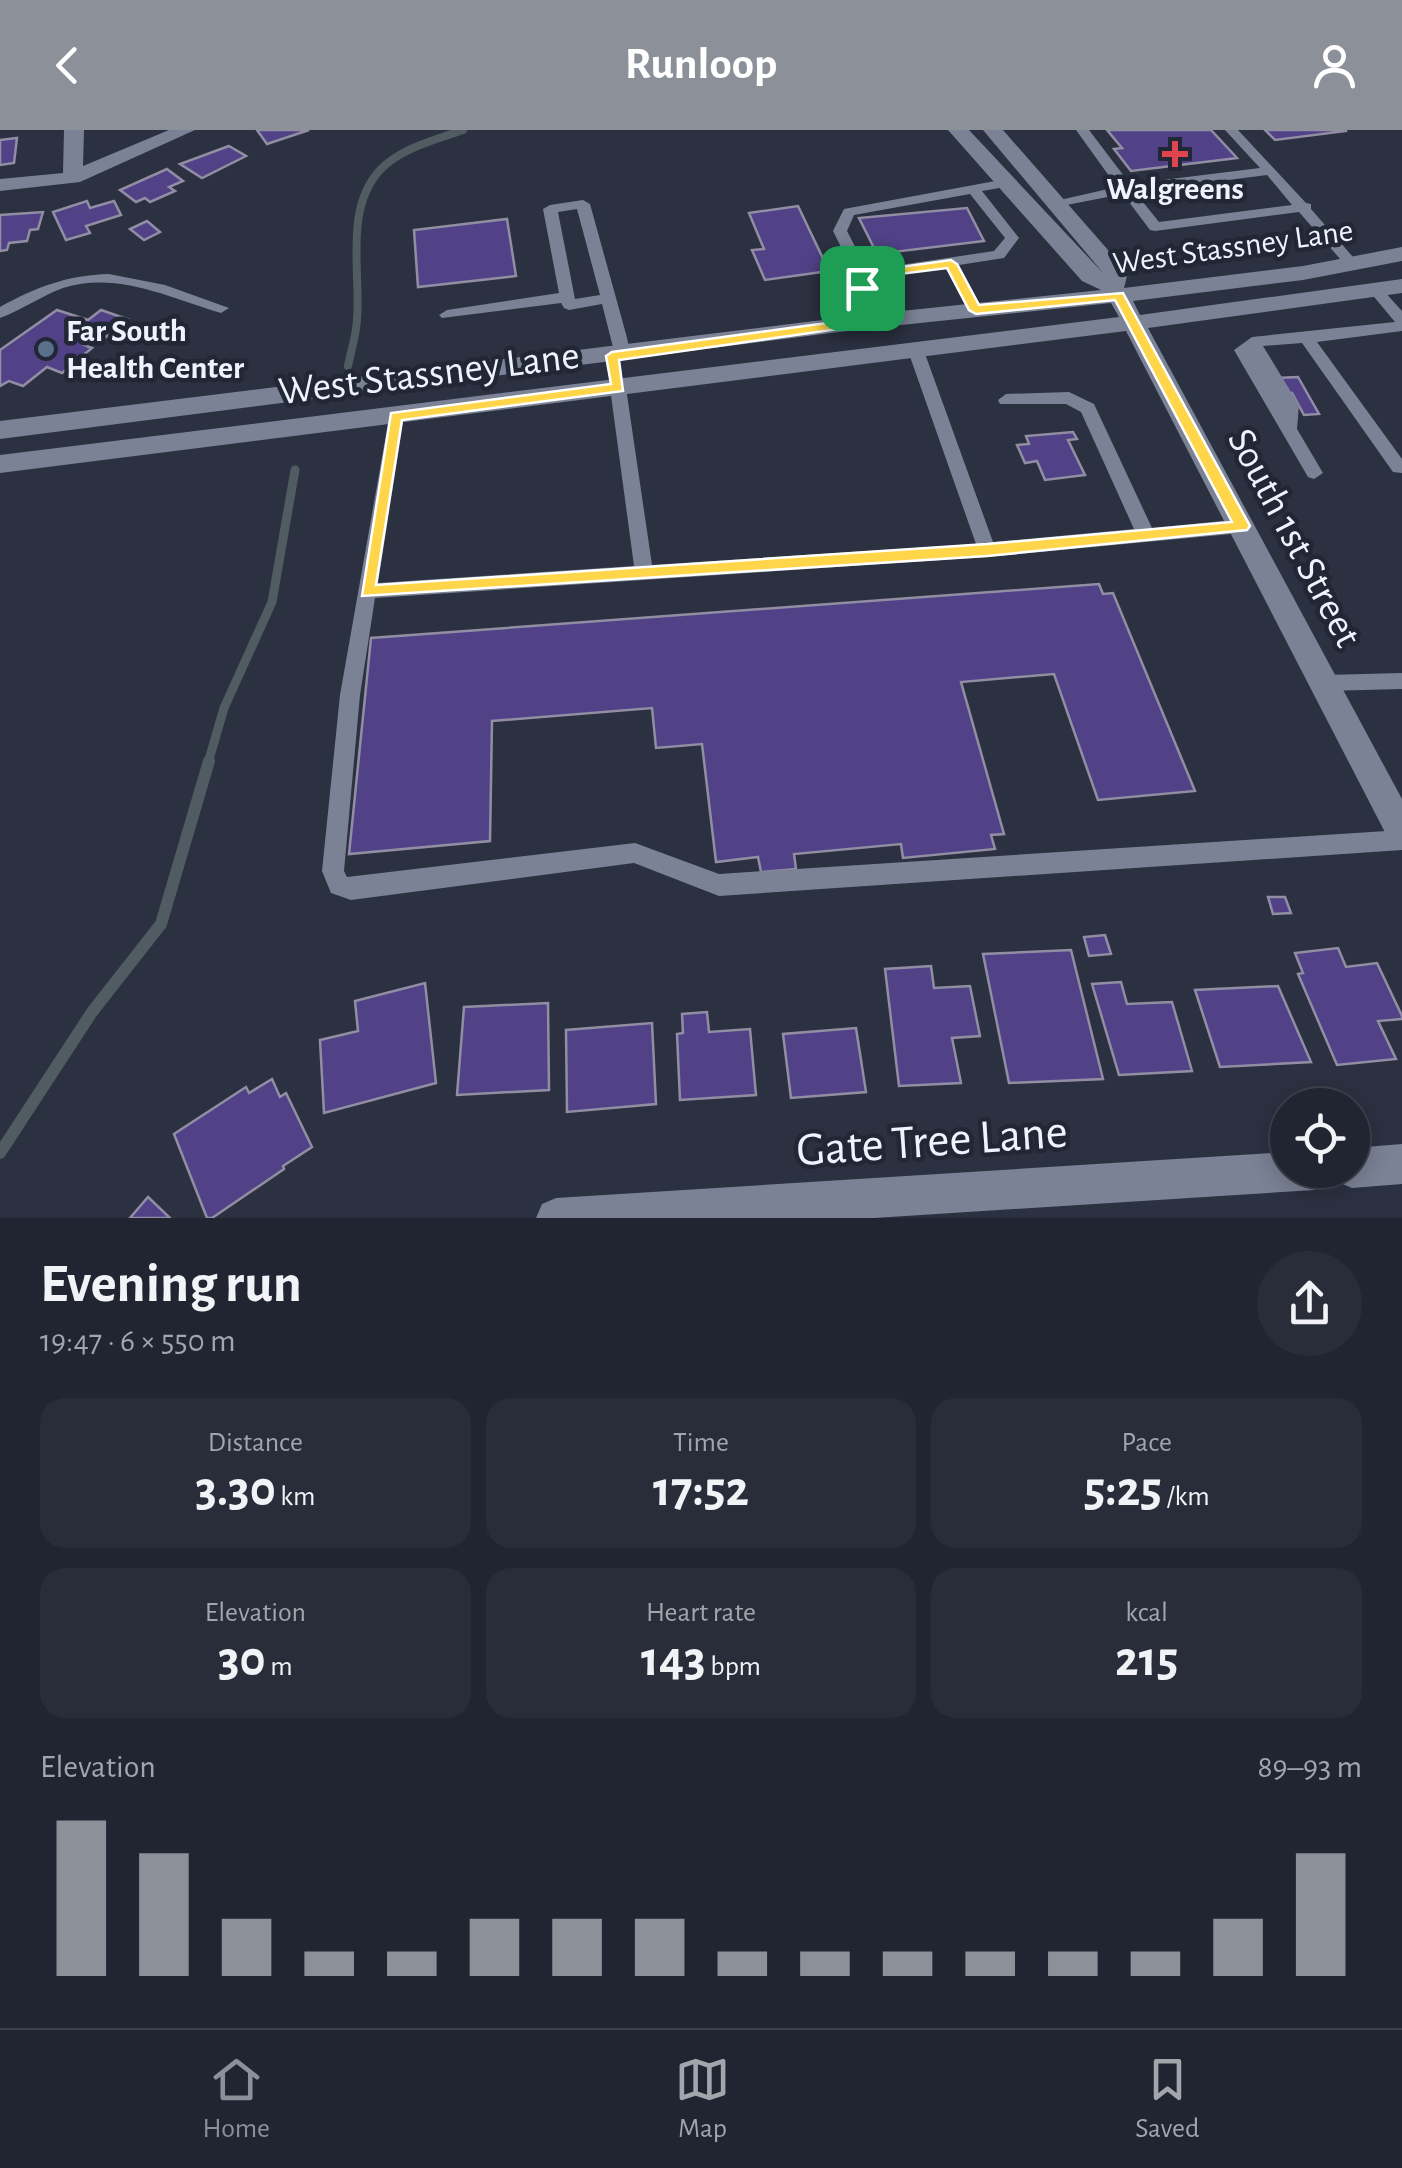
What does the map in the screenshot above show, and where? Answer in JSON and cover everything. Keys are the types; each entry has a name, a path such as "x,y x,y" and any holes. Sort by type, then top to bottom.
{"main road":[{"path":"73,178 74,130"},
{"path":"0,185 73,178 184,130"},
{"name":"South 1st Street","path":"958,130 1090,276 1115,291 1402,830"},
{"name":"South 1st Street","path":"993,130 1114,271 1115,291"},
{"name":"West Stassney Lane","path":"0,430 1353,264 1402,254"},
{"name":"West Stassney Lane","path":"0,464 916,351 1402,286"},
{"path":"618,356 618,388"},
{"path":"1370,1167 1402,1164"},
{"name":"Gate Tree Lane","path":"556,1218 1270,1173"}],"lane":[{"path":"1082,130 1155,227 1306,207"},
{"path":"1232,130 1306,207 1353,264"},
{"path":"1056,205 1126,189 1270,171"},
{"path":"863,322 862,276 840,231 849,212 1006,182"},
{"path":"862,276 1000,255 1012,238 973,188"},
{"path":"608,298 569,304 550,208 583,204 608,298 618,356"},
{"path":"951,264 976,310"},
{"path":"0,314 38,290 96,277 128,277 221,308"},
{"path":"1377,292 1402,323"},
{"path":"447,315 567,297"},
{"path":"1314,473 1242,350 1252,342 1402,323"},
{"path":"1306,338 1399,468"},
{"path":"916,351 987,550"},
{"path":"618,388 644,572"},
{"path":"1006,400 1069,398 1088,408 1146,535"},
{"path":"396,416 350,695 332,871 339,884 351,889 635,853 682,874 720,884 1402,840"},
{"path":"367,591 987,550 1242,526"},
{"path":"1325,683 1402,681"}],"building":[{"path":"257,130 309,130 267,144"},
{"name":"Walgreens","path":"1107,130 1211,130 1237,158 1131,171 1114,149 1122,148"},
{"path":"1265,130 1346,130 1346,131 1275,140"},
{"path":"17,138 14,163 0,165 0,140"},
{"path":"229,146 246,156 202,178 180,164"},
{"path":"167,169 183,181 169,187 175,191 150,202 145,198 136,202 120,190"},
{"path":"87,201 90,208 114,201 121,215 86,226 90,233 66,240 53,212"},
{"path":"798,206 829,271 765,280 752,250 764,249 749,213"},
{"path":"967,208 984,241 877,254 859,218"},
{"path":"43,212 38,229 30,230 27,241 9,243 7,250 0,251 0,215"},
{"path":"507,219 516,276 418,287 414,230"},
{"path":"147,221 160,232 144,240 130,229"},
{"name":"Far South Health Center","path":"57,310 88,320 101,310 127,319 100,342 92,339 84,345 92,348 62,373 47,367 23,386 9,381 0,386 0,350"},
{"path":"1298,377 1319,414 1304,415 1292,393 1286,394 1277,378"},
{"path":"1073,432 1077,439 1068,440 1085,475 1045,480 1037,461 1025,463 1017,445 1029,444 1026,436"},
{"path":"1099,584 1103,594 1113,593 1195,791 1098,800 1054,674 961,682 1004,834 991,835 995,849 903,858 901,844 794,854 796,869 761,872 758,857 716,862 702,744 656,748 652,708 492,721 490,841 349,854 371,638"},
{"path":"1268,897 1285,897 1291,913 1273,914"},
{"path":"1105,935 1111,954 1089,956 1084,937"},
{"path":"1338,948 1346,967 1377,963 1402,1016 1378,1021 1396,1059 1337,1065 1298,974 1303,973 1295,953"},
{"path":"1071,950 1103,1079 1009,1083 983,954"},
{"path":"931,966 934,988 970,986 980,1036 952,1038 961,1083 899,1086 885,969"},
{"path":"1121,982 1127,1004 1172,1002 1192,1071 1119,1075 1092,984"},
{"path":"425,983 436,1083 324,1113 320,1040 358,1031 355,1001"},
{"path":"1278,986 1311,1062 1220,1067 1195,990"},
{"path":"548,1003 549,1090 457,1095 464,1007"},
{"path":"707,1012 709,1032 750,1029 756,1095 680,1100 677,1034 683,1033 682,1014"},
{"path":"652,1023 656,1104 567,1112 566,1030"},
{"path":"856,1028 866,1092 791,1098 783,1034"},
{"path":"272,1079 280,1097 286,1093 312,1147 207,1218 174,1134 246,1087 249,1093"},
{"path":"148,1197 170,1218 130,1218"}],"waterway":[{"path":"348,366 357,320 358,222 369,186 380,170 398,156 463,130"},
{"path":"208,763 224,708 272,602 295,470"},
{"path":"0,1153 92,1012 161,924 209,761"}],"place":[{"name":"Walgreens","path":"1175,154"},
{"name":"Far South Health Center","path":"46,349"}],"route":[{"path":"951,264 976,310 1118,296 1242,526 987,550 367,591 396,416 618,388 612,356 863,322 862,288 862,276 951,264"}]}
